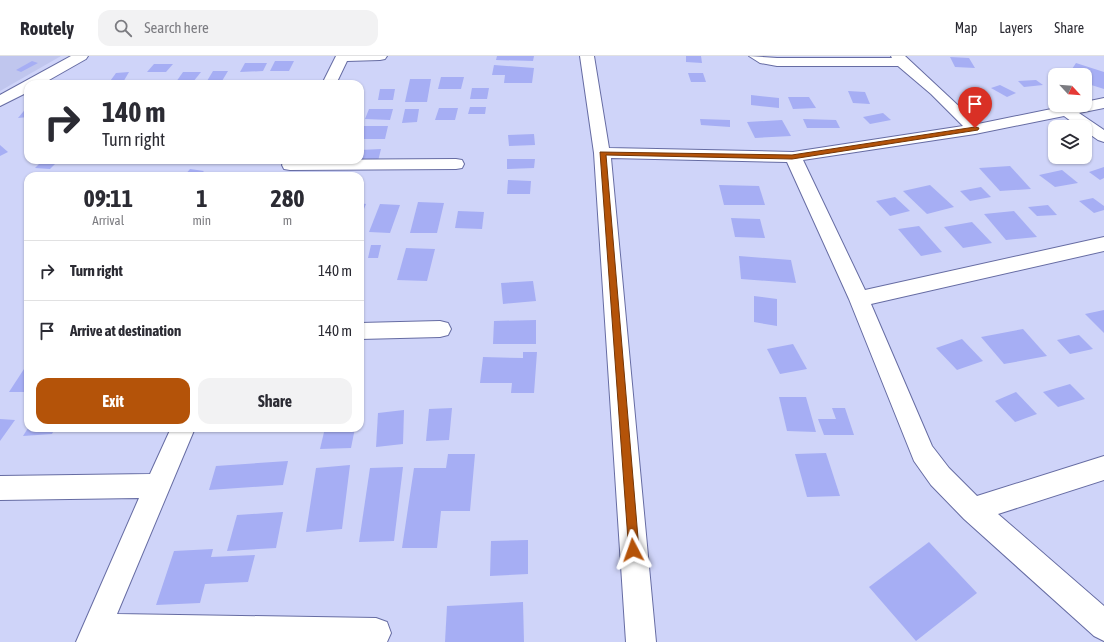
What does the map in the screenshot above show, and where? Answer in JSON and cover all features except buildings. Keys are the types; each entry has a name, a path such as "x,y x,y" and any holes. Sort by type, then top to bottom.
{"street":[{"path":"38,80 81,56"},
{"path":"331,80 343,57 380,56"},
{"path":"587,56 602,153 641,642"},
{"path":"756,56 765,60 777,62 900,59 975,128"},
{"path":"0,101 24,88"},
{"path":"1092,106 1104,103"},
{"path":"602,153 792,157 975,128 1062,112"},
{"path":"1068,112 1104,137"},
{"path":"792,157 859,299 923,453 944,482 973,510 1104,626"},
{"path":"290,167 456,164"},
{"path":"859,299 1104,244"},
{"path":"364,331 440,329"},
{"path":"181,432 94,636 376,633"},
{"path":"973,510 1104,468"},
{"path":"0,488 159,486"}],"shaded area":[{"path":"0,56 61,56 0,91"}],"route":[{"path":"633,550 602,153 792,157 975,128"}]}
